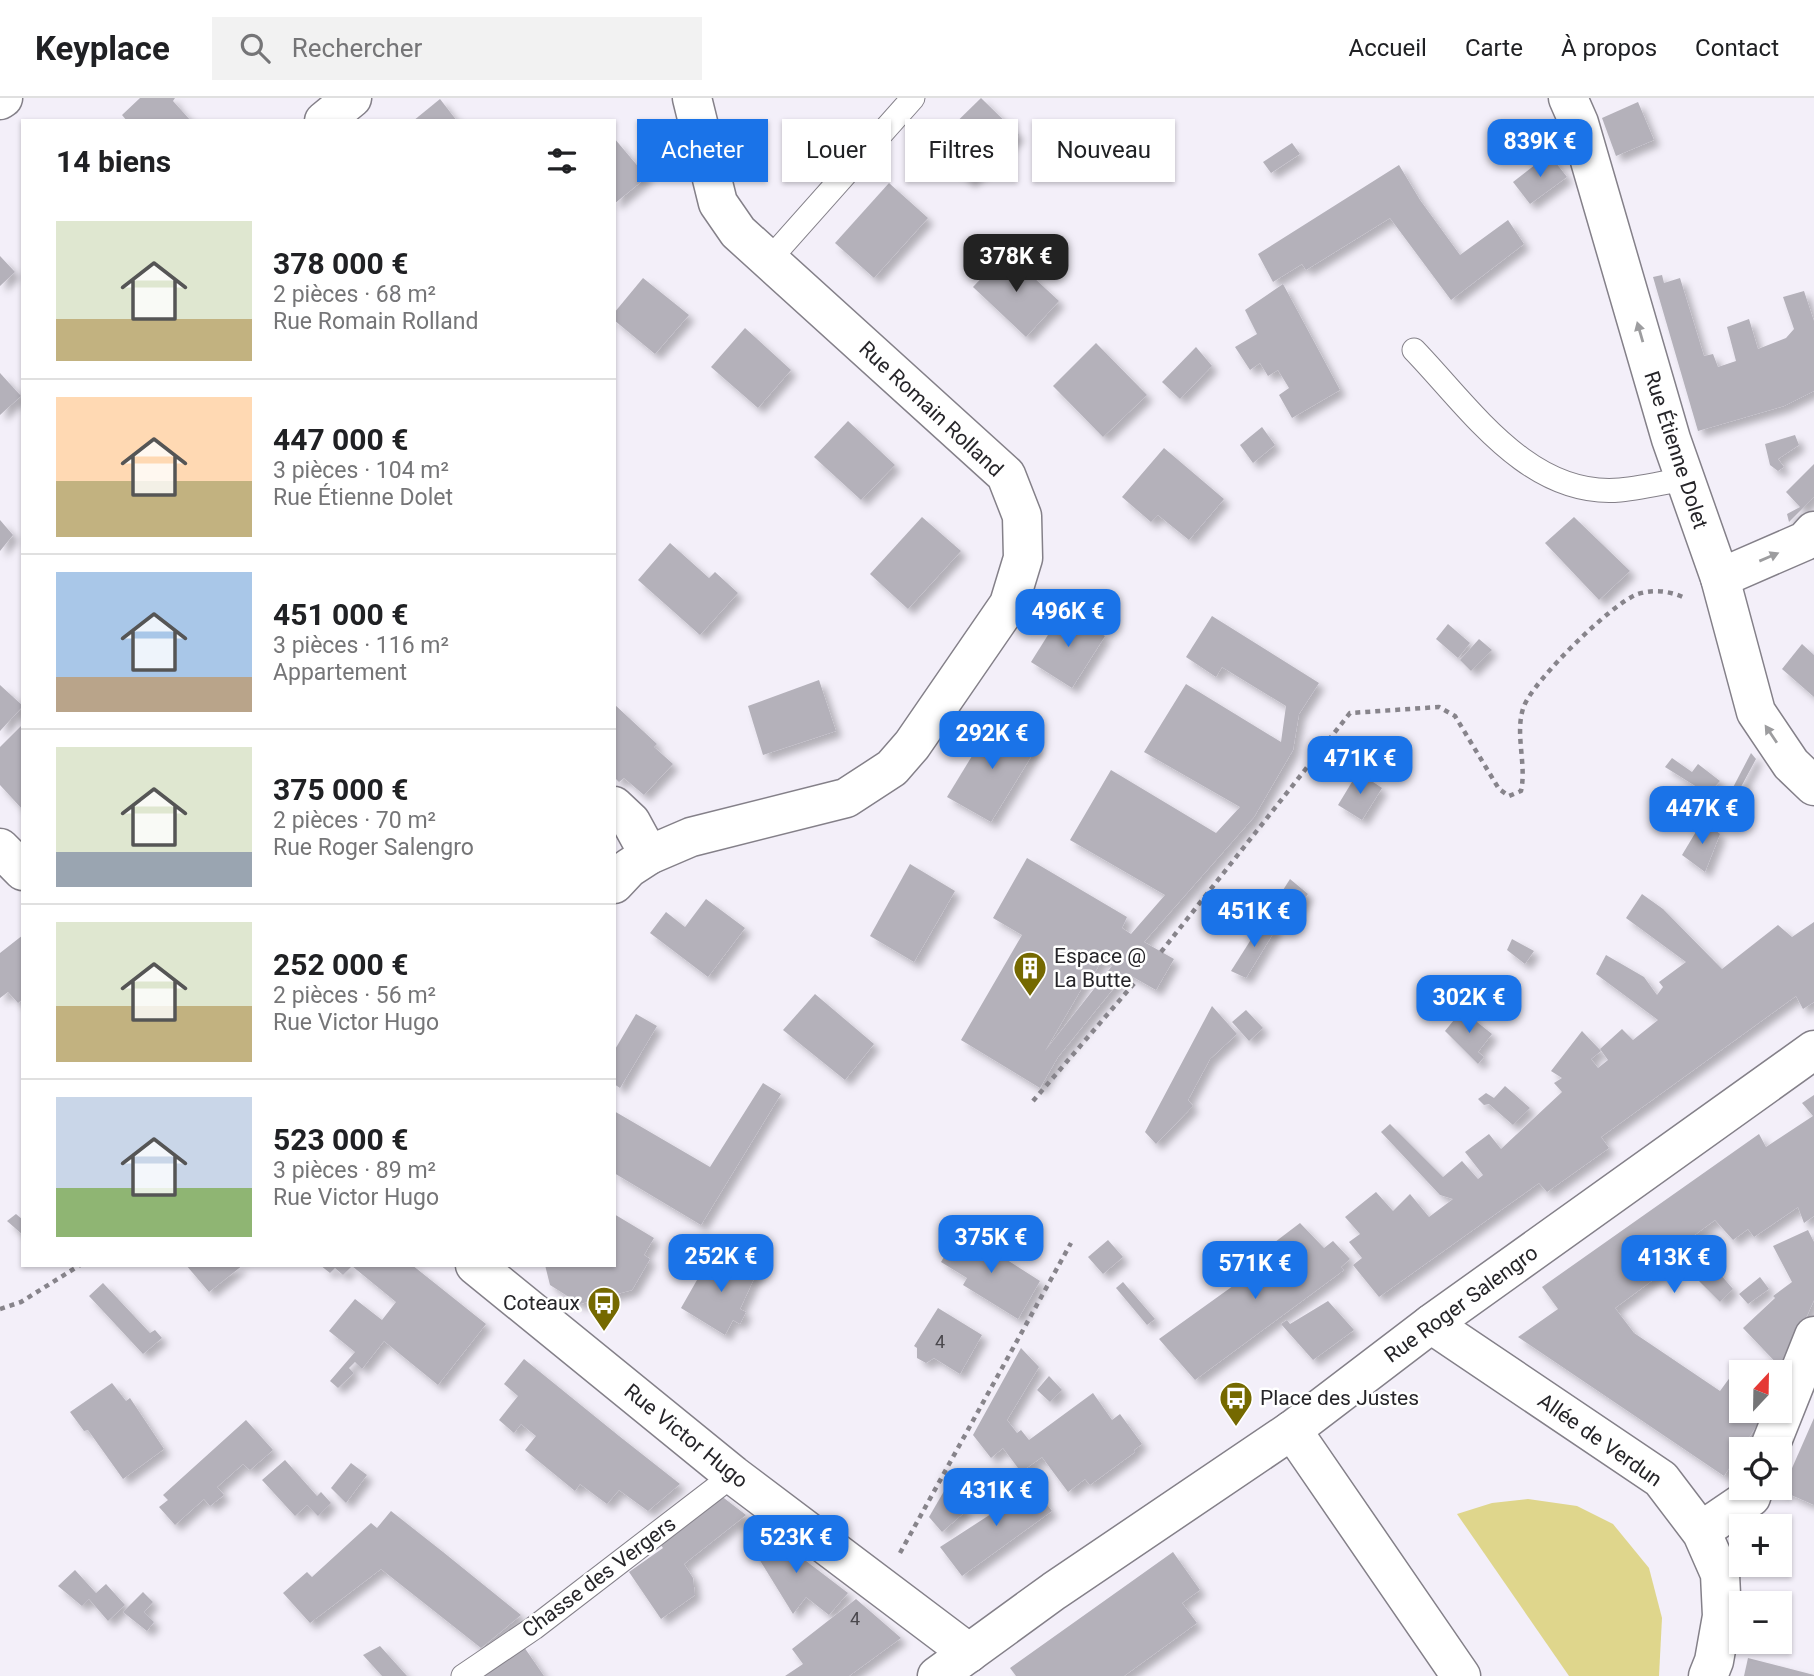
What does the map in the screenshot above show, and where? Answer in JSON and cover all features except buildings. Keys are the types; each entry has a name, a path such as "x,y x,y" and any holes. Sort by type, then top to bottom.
{"street":[{"path":"326,119 352,98"},
{"name":"Rue Romain Rolland","path":"616,882 629,868 649,855 691,837 846,797 892,768 912,745 1009,604 1023,558 1022,516 1006,475 738,232 718,203 692,98"},
{"name":"Rue Étienne Dolet","path":"1568,98 1579,123 1684,479 1720,578 1756,712 1791,764 1814,786"},
{"path":"1720,578 1805,541 1814,530"},
{"path":"616,808 631,822 649,855"},
{"path":"0,848 21,869"},
{"name":"Rue Roger Salengro","path":"937,1676 1292,1430 1431,1324 1814,1050"},
{"name":"Rue Victor Hugo","path":"477,1267 733,1475 969,1653"},
{"name":"Allée de Verdun","path":"1431,1324 1661,1479 1701,1531 1720,1574 1722,1616 1714,1661 1708,1676"},
{"path":"1774,1437 1814,1336"},
{"path":"1292,1430 1461,1676"},
{"path":"1701,1531 1747,1500"}],"lane":[{"path":"769,260 913,98"},
{"path":"1414,350 1502,442 1538,472 1569,485 1618,490 1684,479"},
{"name":"Chasse des Vergers","path":"463,1676 534,1628 733,1475"}],"path":[{"path":"1161,952 1350,713 1439,707 1455,716 1499,789 1509,796 1521,791 1524,776 1521,722 1524,706 1534,689 1554,666 1622,602 1639,594 1661,590 1732,620"},
{"path":"1033,1101 1138,980"},
{"path":"881,1587 1071,1243"},
{"path":"0,1310 21,1302 77,1267"}],"shaded area":[{"path":"1528,1499 1577,1506 1613,1524 1649,1568 1662,1618 1659,1676 1569,1676 1457,1514 1492,1503"}],"place":[{"name":"Espace @ La Butte","path":"1030,998"},
{"name":"Coteaux","path":"604,1333"},
{"name":"Place des Justes","path":"1236,1428"}]}
